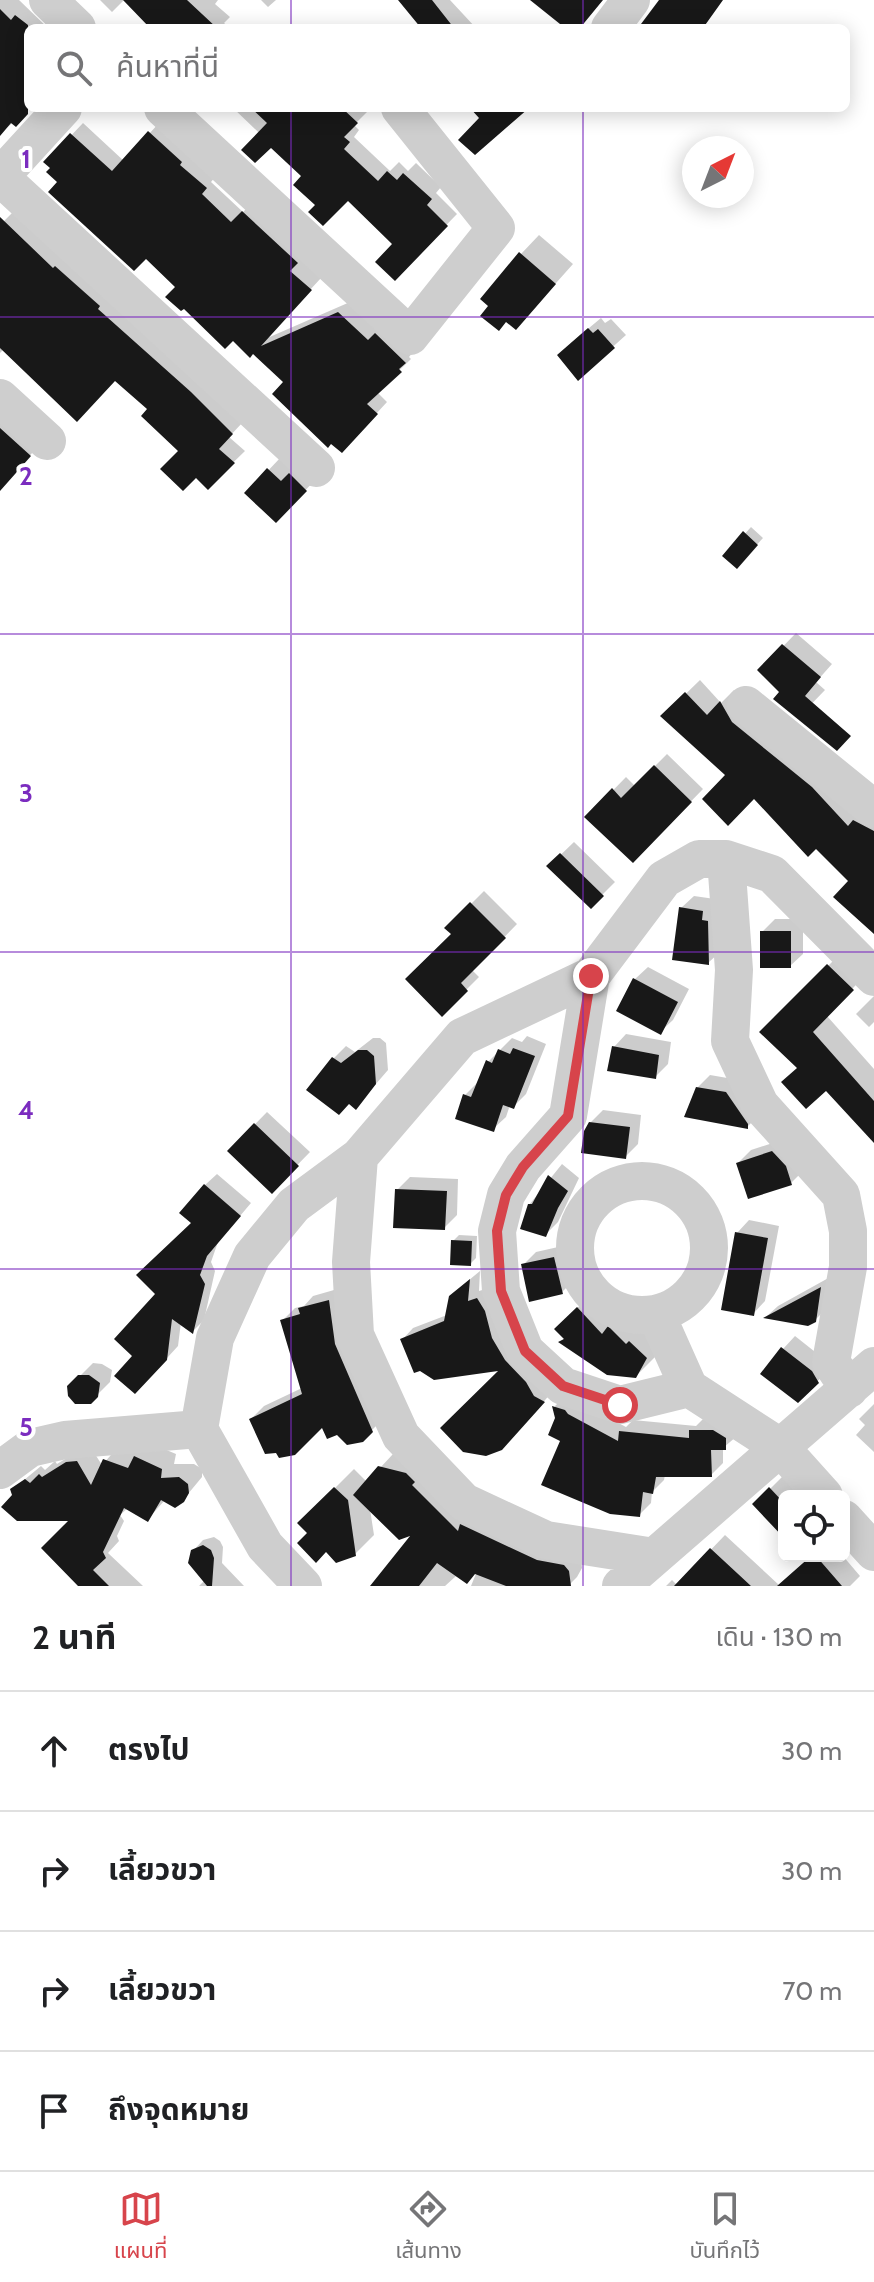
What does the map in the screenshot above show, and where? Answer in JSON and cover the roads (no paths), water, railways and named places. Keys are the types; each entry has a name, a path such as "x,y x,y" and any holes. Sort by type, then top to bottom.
{"street":[{"path":"48,0 73,24"},
{"path":"613,24 631,0"},
{"path":"59,112 0,177 316,468"},
{"path":"167,112 410,336 496,228 403,112"},
{"path":"0,398 47,441"},
{"path":"746,705 874,809"},
{"path":"689,1388 620,1405 563,1386 525,1351 501,1291 497,1231 506,1195 523,1167 568,1116 591,976 664,879 699,859 726,859 772,874 874,977"},
{"path":"621,1586 862,1377 831,1362 848,1267 848,1231 841,1195 760,1105 730,1041 734,970 726,859"},
{"path":"303,1586 265,1546 199,1429 215,1338 252,1256 294,1205 359,1157 462,1037 591,976"},
{"path":"359,1157 351,1262 355,1335 401,1436 464,1502 546,1540 654,1557"},
{"path":"656,1314 689,1388 780,1447 819,1490"},
{"path":"0,1470 30,1448 65,1440 199,1429"},
{"path":"850,1526 874,1552"}]}
